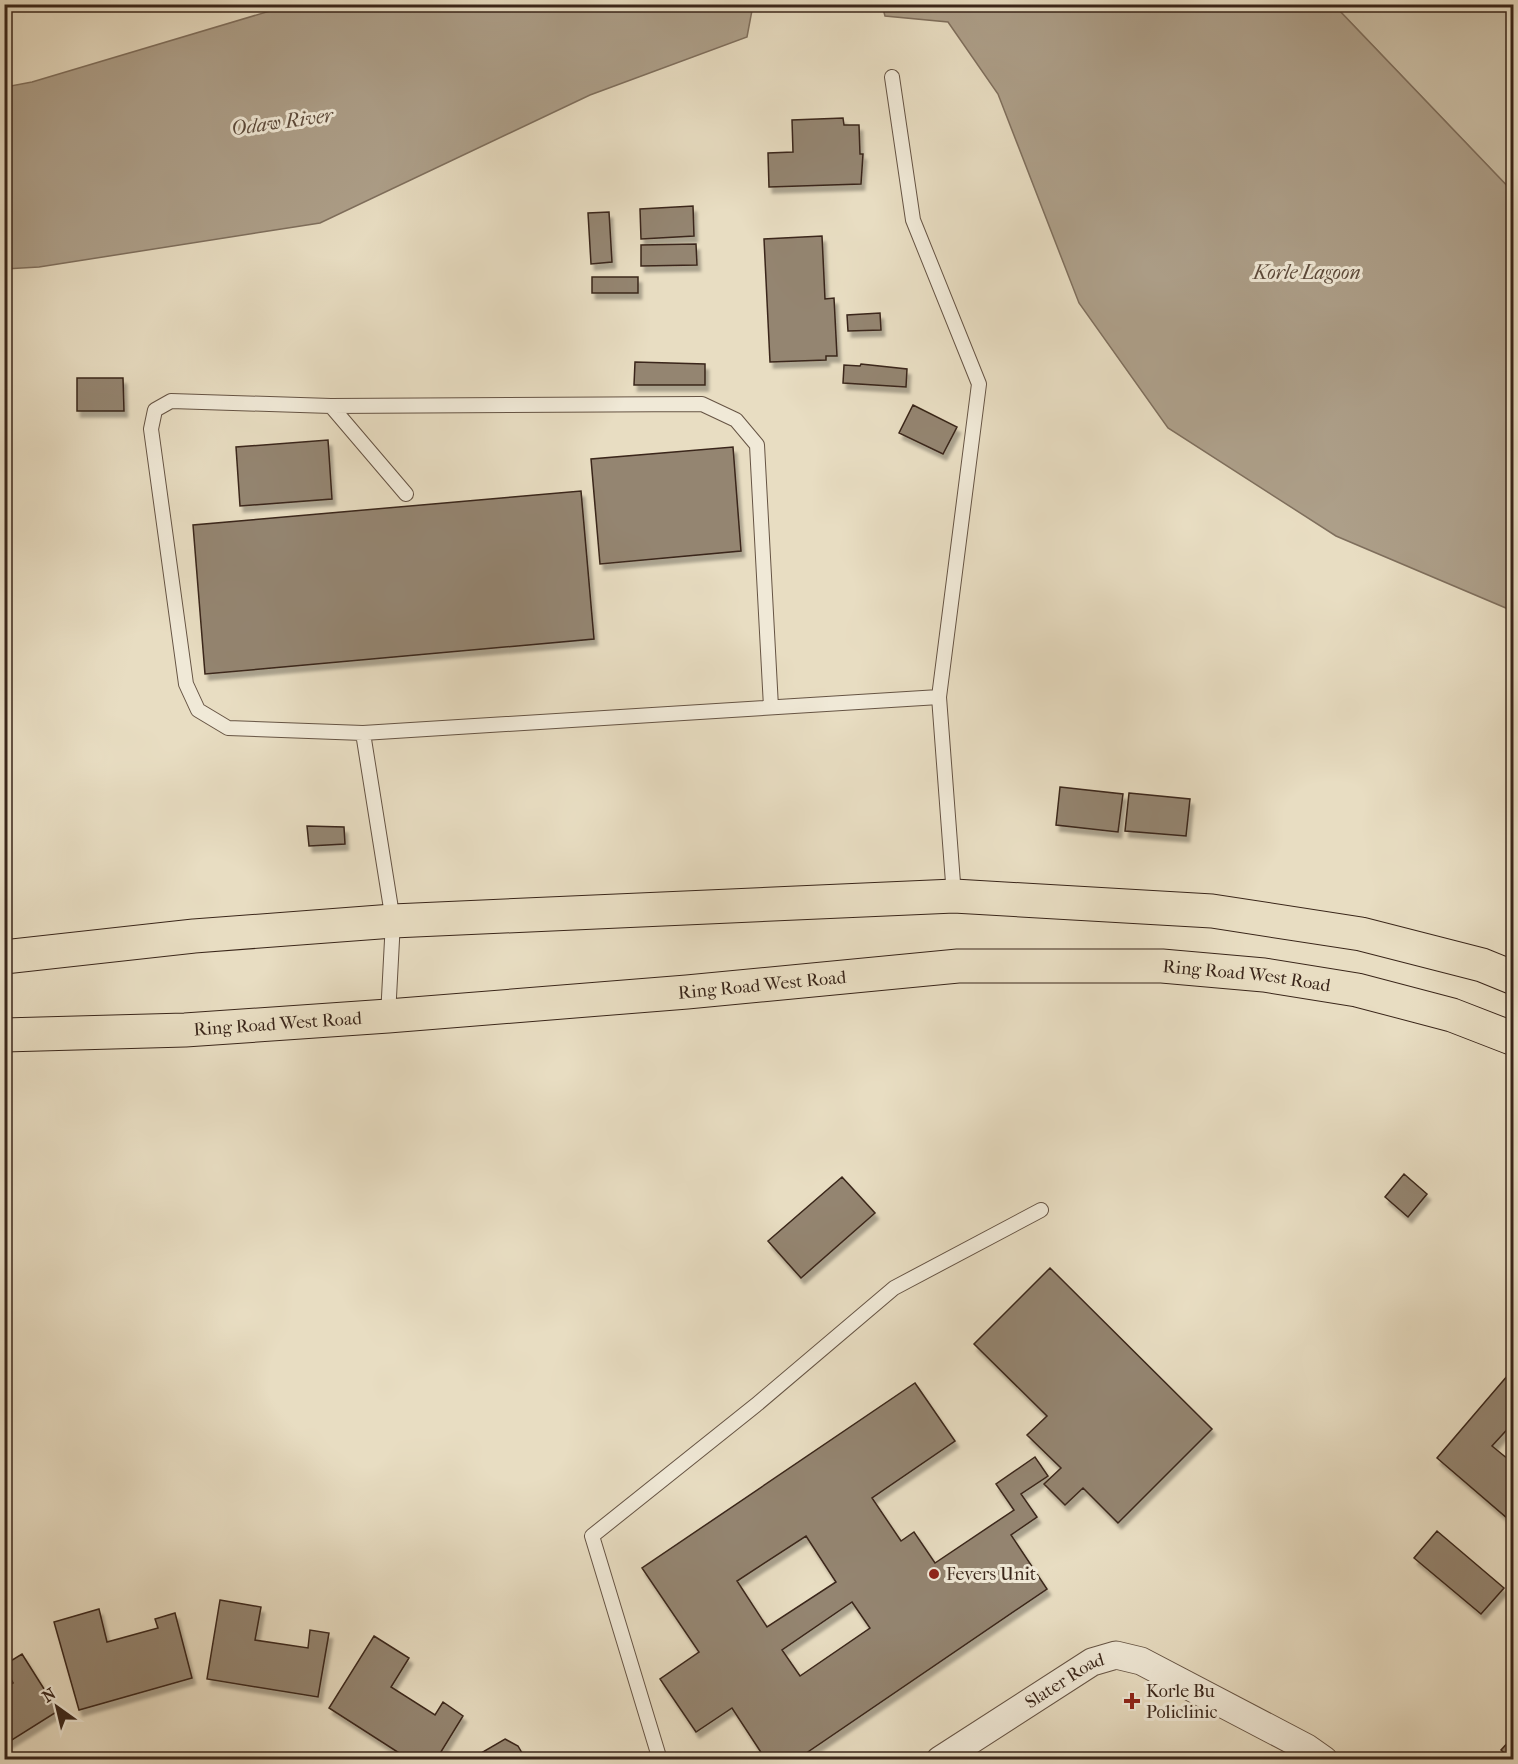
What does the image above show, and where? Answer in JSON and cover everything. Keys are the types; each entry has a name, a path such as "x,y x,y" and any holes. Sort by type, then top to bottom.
{"main road":[{"path":"4,957 194,936 393,921 954,896 1212,911 1361,934 1482,965 1514,978"},
{"name":"Ring Road West Road","path":"4,1035 185,1030 388,1016 687,993 958,966 1162,966 1264,975 1357,990 1452,1015 1514,1039"}],"street":[{"name":"Slater Road","path":"940,1760 1092,1662 1116,1655 1141,1662 1308,1748 1324,1760"}],"lane":[{"path":"892,77 913,220 979,384 939,697 954,896"},
{"path":"771,707 758,445 736,420 702,404 331,406 171,401 155,410 151,429 186,684 198,710 228,728 363,733 939,697"},
{"path":"331,406 406,494"},
{"path":"363,733 393,921 388,1016"},
{"path":"660,1760 592,1536 756,1405 894,1288 1041,1210"}],"shaded area":[{"path":"1334,5 1513,5 1513,192"}],"water":[{"name":"Odaw River","path":"290,5 753,5 747,37 590,95 320,223 39,267 5,269 5,87 32,82"},
{"name":"Korle Lagoon","path":"882,5 1334,5 1513,192 1513,611 1336,536 1168,428 1079,303 998,94 948,22 885,16"}],"building":[{"path":"843,118 844,125 859,125 860,154 863,154 861,184 769,187 768,153 793,152 792,120"},
{"path":"693,206 694,236 641,239 640,209"},
{"path":"609,212 612,262 591,264 588,213"},
{"path":"822,236 825,299 834,298 837,356 826,356 826,360 770,362 764,239"},
{"path":"696,244 697,265 641,266 641,245"},
{"path":"592,277 638,277 638,293 592,293"},
{"path":"880,313 881,330 848,331 847,315"},
{"path":"635,362 705,364 705,385 634,385"},
{"path":"861,364 907,369 906,387 843,383 844,365 860,366"},
{"path":"77,378 123,378 124,411 77,411"},
{"path":"913,405 957,427 943,454 899,433"},
{"path":"328,440 332,499 240,506 236,447"},
{"path":"733,447 741,551 600,564 591,459"},
{"path":"581,491 594,639 205,674 193,525"},
{"path":"1060,787 1123,794 1118,832 1056,825"},
{"path":"1129,793 1190,799 1186,836 1125,831"},
{"path":"307,826 344,827 345,844 309,846"},
{"path":"1404,1174 1427,1194 1408,1217 1385,1197"},
{"path":"842,1177 875,1213 801,1278 768,1241"},
{"path":"1050,1268 1212,1429 1118,1523 1083,1488 1065,1505 1044,1484 1061,1468 1027,1435 1047,1416 974,1344"},
{"path":"1514,1368 1514,1422 1492,1446 1514,1464 1514,1524 1437,1458"},
{"name":"Fevers Unit","path":"915,1383 955,1441 872,1498 901,1541 914,1532 935,1563 1014,1510 996,1484 1035,1457 1048,1476 1021,1494 1037,1517 1011,1535 1047,1589 796,1760 766,1760 732,1708 696,1732 660,1679 699,1652 642,1568","holes":["806,1536 836,1582 767,1627 737,1581","852,1602 870,1628 800,1676 782,1650"]},
{"path":"1437,1531 1504,1588 1481,1614 1414,1558"},
{"path":"220,1600 261,1607 255,1640 308,1648 310,1630 329,1633 318,1697 207,1679"},
{"path":"99,1609 107,1642 158,1628 155,1619 175,1613 192,1678 79,1710 54,1622"},
{"path":"374,1636 409,1658 391,1687 435,1715 443,1702 463,1716 436,1760 410,1760 329,1708"},
{"path":"22,1654 58,1711 4,1745 4,1688 13,1683 4,1665"},
{"path":"1514,1736 1514,1760 1512,1760 1501,1750"},
{"path":"505,1739 518,1746 526,1760 469,1760"}],"place":[{"name":"Fevers Unit","path":"934,1574"},
{"name":"Korle Bu Policlinic","path":"1132,1701"}]}
